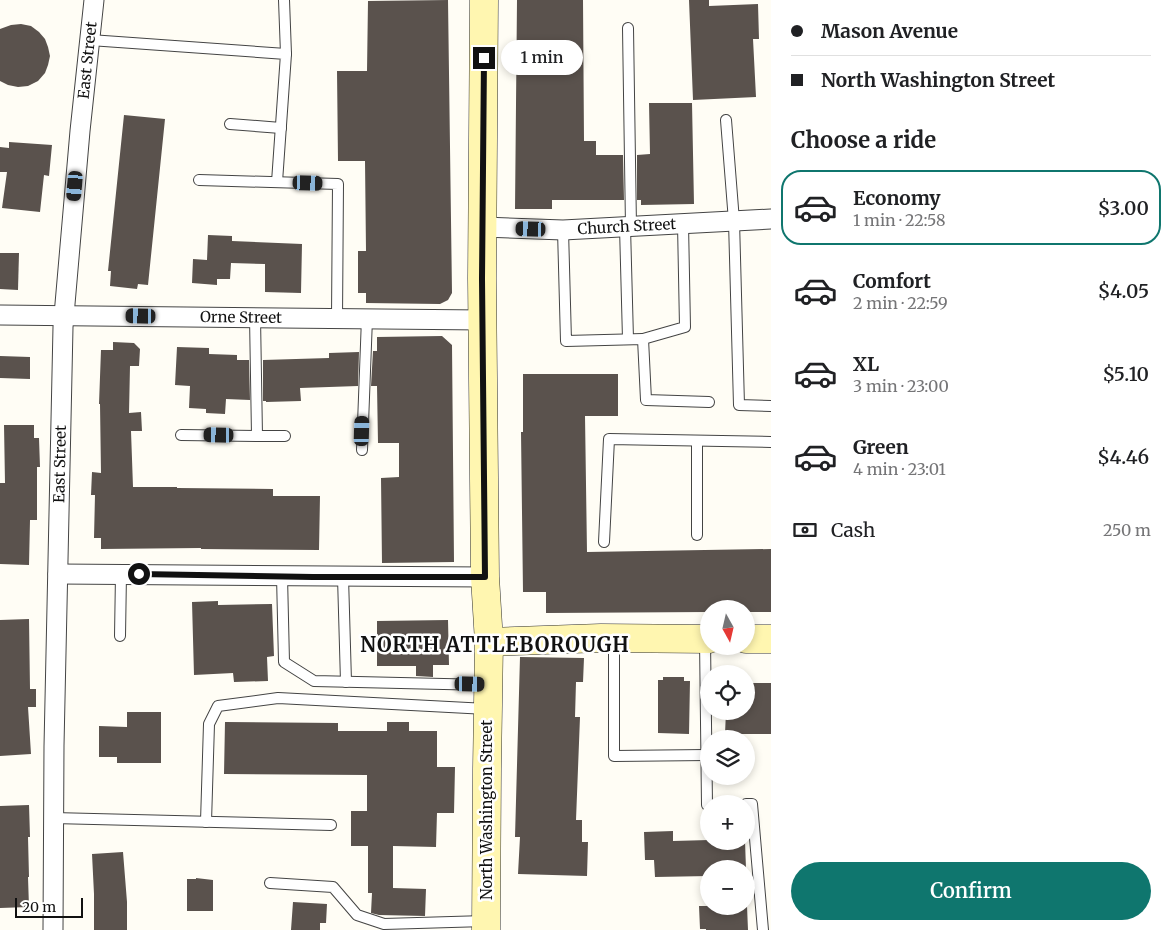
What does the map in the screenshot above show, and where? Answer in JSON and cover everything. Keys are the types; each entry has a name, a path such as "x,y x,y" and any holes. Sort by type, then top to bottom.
{"main road":[{"name":"North Washington Street","path":"484,0 482,320 485,577 489,642 486,926"},
{"path":"489,642 614,638 700,639"},
{"path":"755,639 771,639"}],"street":[{"name":"East Street","path":"52,930 63,327 80,131 94,0"},
{"name":"Church Street","path":"483,227 563,230 771,219"},
{"name":"Orne Street","path":"0,315 482,320"},
{"path":"58,574 485,577"}],"lane":[{"path":"277,182 286,54 284,0"},
{"path":"628,28 628,339"},
{"path":"90,40 286,54"},
{"path":"726,120 734,221 739,405 771,406"},
{"path":"230,124 281,128"},
{"path":"199,180 338,184 337,318"},
{"path":"563,230 566,341 643,339 685,327 683,224"},
{"path":"255,318 257,436"},
{"path":"362,450 367,318"},
{"path":"643,339 646,400 709,402"},
{"path":"181,434 285,436"},
{"path":"604,542 609,438 771,442"},
{"path":"697,535 698,441"},
{"path":"120,636 121,574"},
{"path":"282,576 284,662 314,681 346,682 488,697"},
{"path":"343,577 346,682"},
{"path":"614,638 614,756 700,754"},
{"path":"707,655 707,730"},
{"path":"206,822 209,724 218,706 278,698 488,697"},
{"path":"54,818 331,825"},
{"path":"755,838 763,930"},
{"path":"270,883 333,887 357,915 384,924 486,926"}],"building":[{"path":"448,0 452,293 448,300 440,304 366,303 366,293 358,293 358,251 366,251 365,161 338,161 337,71 367,71 368,1"},
{"path":"517,0 583,0 584,141 596,141 596,155 623,155 624,200 552,200 552,209 515,209"},
{"path":"689,0 709,0 709,6 758,4 759,39 753,39 756,97 693,100"},
{"path":"21,24 31,26 39,32 45,39 50,56 45,73 38,81 28,86 18,87 0,81 0,29"},
{"path":"649,103 692,103 694,204 641,205 641,200 637,200 637,155 650,154"},
{"path":"124,115 165,119 148,285 138,284 137,289 110,286 111,271 108,271"},
{"path":"9,142 52,145 49,176 44,175 40,212 2,208 7,172 0,172 0,147 9,148"},
{"path":"208,235 232,236 232,241 302,244 301,293 265,292 265,264 231,263 230,279 217,279 217,285 192,283 193,259 207,260"},
{"path":"0,253 19,253 18,290 0,289"},
{"path":"442,336 452,345 454,562 382,563 381,478 399,477 399,443 378,443 377,386 371,386 373,351 377,351 377,337"},
{"path":"113,342 134,343 140,349 139,366 130,366 129,413 141,412 142,431 131,431 133,487 273,489 273,496 320,496 319,550 101,549 101,538 94,538 95,495 91,495 92,472 101,473 99,404 101,350 113,350"},
{"path":"177,347 209,348 209,354 237,355 237,360 249,360 250,400 226,399 225,414 206,413 206,409 189,408 190,386 175,385"},
{"path":"359,352 358,386 300,388 301,401 263,401 263,360 329,358 329,353"},
{"path":"0,356 30,357 30,379 0,378"},
{"path":"523,374 618,374 618,416 585,416 587,552 771,549 771,612 755,612 755,600 700,600 700,612 546,613 546,592 523,592 521,432 523,432"},
{"path":"4,425 34,425 34,438 39,438 40,467 37,467 37,520 30,520 29,565 0,564 0,483 5,483"},
{"path":"218,601 218,605 272,604 274,656 267,657 268,681 234,682 233,673 194,675 192,602"},
{"path":"29,619 30,689 36,689 36,707 28,707 31,754 0,756 0,620"},
{"path":"448,620 449,665 433,665 433,677 416,676 416,666 377,666 377,621"},
{"path":"520,657 584,658 583,682 576,682 575,717 580,717 576,820 582,820 582,842 588,842 587,876 518,874 520,837 515,837"},
{"path":"663,677 684,677 684,681 690,681 689,734 658,733 658,680 663,680"},
{"path":"755,683 771,683 771,734 755,734 755,730 725,730 726,720 755,720"},
{"path":"127,712 161,712 161,763 117,763 117,757 99,757 99,726 127,727"},
{"path":"225,722 338,723 338,731 387,731 387,722 409,722 409,731 437,731 437,767 455,767 454,813 437,813 436,847 393,846 393,888 426,889 425,916 379,915 371,913 372,893 368,893 368,846 351,846 351,811 367,811 367,775 224,774"},
{"path":"29,805 29,907 0,908 0,806"},
{"path":"673,831 673,841 700,840 700,850 745,850 746,860 700,860 700,876 655,877 654,860 645,860 644,832"},
{"path":"123,852 127,930 94,930 92,854"},
{"path":"187,879 213,880 213,911 187,911"},
{"path":"293,902 327,904 326,923 320,923 320,930 291,930"},
{"path":"699,906 700,915 747,915 748,930 700,929"}],"district":[{"name":"NORTH ATTLEBOROUGH","path":"495,645"}],"route":[{"path":"139,574 485,577 482,279 484,58"}]}
